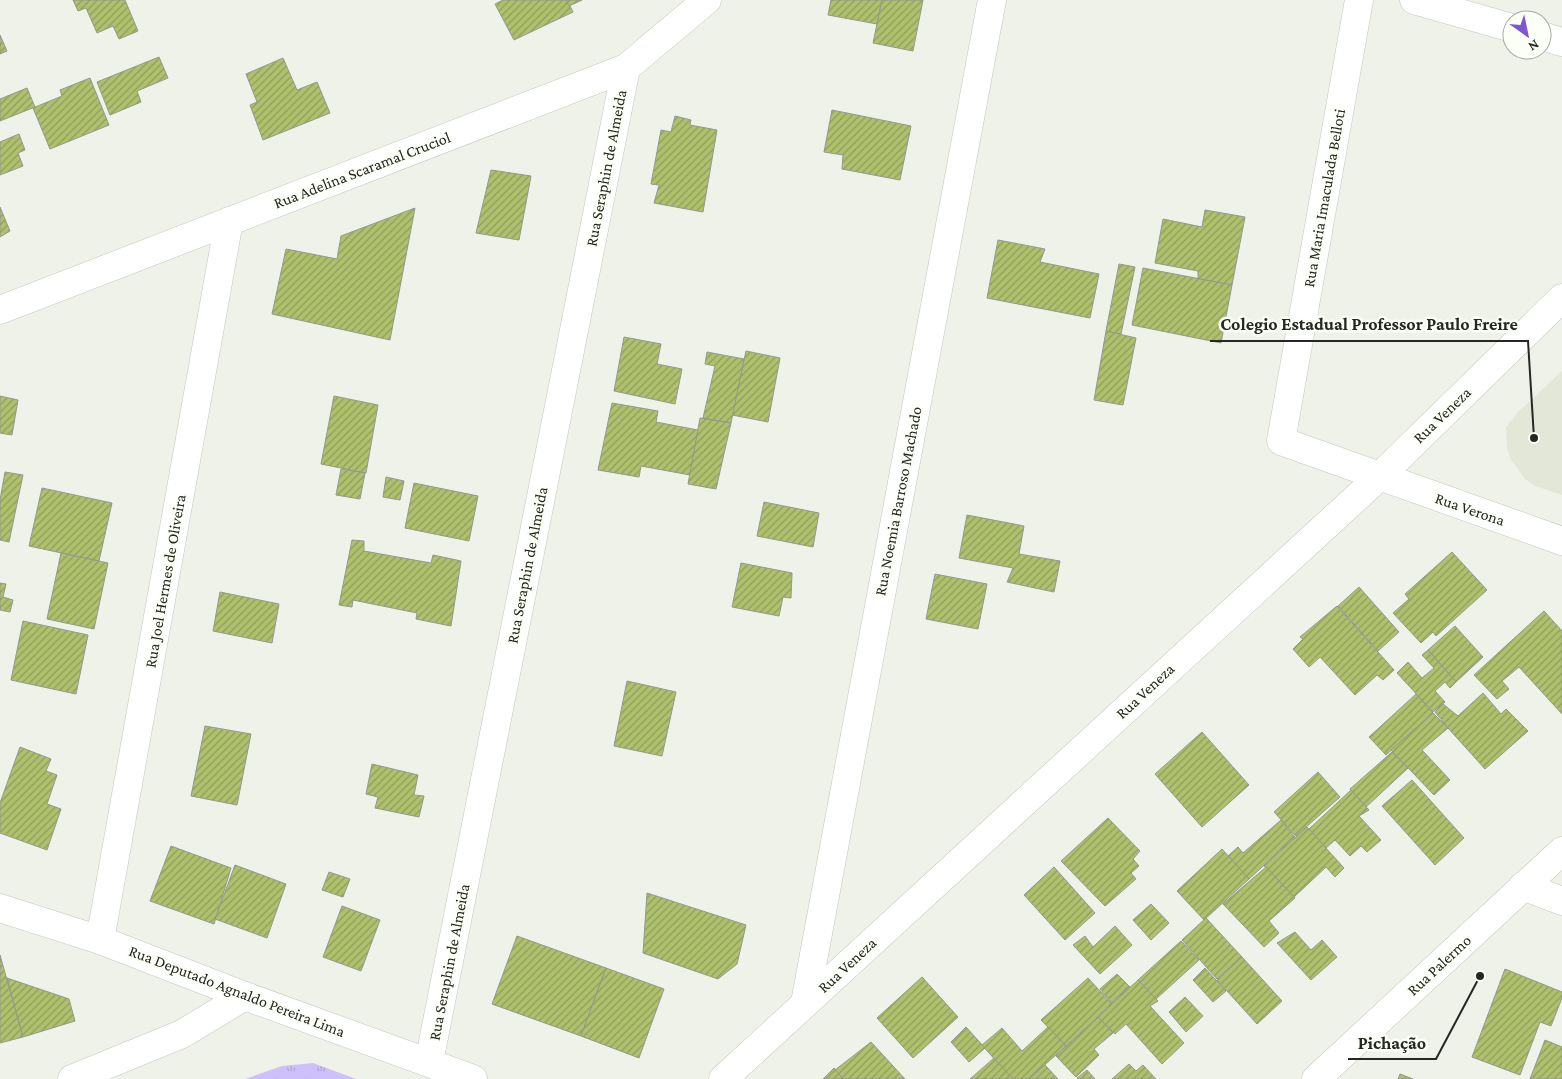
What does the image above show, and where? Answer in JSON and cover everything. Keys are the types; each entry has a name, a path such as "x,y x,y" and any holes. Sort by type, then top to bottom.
{"street":[{"name":"Rua Adelina Scaramal Cruciol","path":"0,310 626,68 707,0"},
{"name":"Rua Noemia Barroso Machado","path":"805,1003 992,0"},
{"name":"Rua Maria Imaculada Belloti","path":"1359,0 1281,441 1379,477"},
{"path":"1414,0 1502,25"},
{"name":"Rua Seraphin de Almeida","path":"429,1062 626,68"},
{"name":"Rua Joel Hermes de Oliveira","path":"100,940 229,221"},
{"name":"Rua Veneza","path":"723,1079 1379,477 1562,298"},
{"name":"Rua Verona","path":"1379,477 1562,541"},
{"name":"Rua Palermo","path":"1316,1079 1562,850"},
{"path":"1523,886 1562,901"},
{"name":"Rua Deputado Agnaldo Pereira Lima","path":"0,908 100,940 245,996 473,1079"},
{"path":"72,1079 182,1034 245,996"}],"shaded area":[{"path":"1562,371 1562,495 1535,486 1525,479 1511,460 1507,448 1506,427 1518,412"}],"green space":[{"path":"313,1063 356,1079 245,1079 282,1066"}],"building":[{"path":"73,0 125,0 138,31 119,39 113,26 97,33 86,8 78,11"},
{"path":"503,0 567,0 573,12 514,40 495,4"},
{"path":"566,0 582,0 569,6"},
{"path":"831,0 882,0 877,24 828,15"},
{"path":"882,0 923,0 913,51 873,43"},
{"path":"0,35 7,51 0,54"},
{"path":"159,57 168,78 137,91 141,102 110,115 97,82"},
{"path":"283,58 297,90 317,82 330,113 263,140 250,105 257,102 246,74"},
{"path":"90,78 109,125 50,149 33,108 62,96 60,90"},
{"path":"27,88 35,107 0,121 0,99"},
{"path":"832,110 911,126 900,180 842,169 843,155 824,152"},
{"path":"675,116 691,120 690,125 717,130 703,212 654,203 659,185 651,184 661,130 671,132"},
{"path":"19,134 25,150 18,153 23,166 0,175 0,142"},
{"path":"491,170 531,176 519,240 476,233"},
{"path":"0,207 10,231 0,237"},
{"path":"415,208 390,340 272,314 286,249 337,259 341,236"},
{"path":"1205,210 1245,217 1232,285 1198,279 1198,271 1155,263 1163,219 1202,227"},
{"path":"998,240 1045,249 1040,262 1099,274 1090,318 987,298"},
{"path":"1119,264 1135,267 1121,334 1106,331"},
{"path":"1143,268 1232,285 1221,343 1132,325"},
{"path":"1106,331 1136,338 1123,405 1094,400"},
{"path":"624,337 661,344 657,364 682,369 675,404 614,391"},
{"path":"746,351 780,358 768,422 732,415"},
{"path":"707,352 744,359 731,423 703,418 715,366 705,364"},
{"path":"0,396 18,400 12,435 0,433"},
{"path":"334,396 378,405 366,473 321,464"},
{"path":"612,403 658,411 656,422 698,430 690,475 641,466 639,477 598,470"},
{"path":"700,418 731,423 716,489 688,484"},
{"path":"341,469 365,473 360,499 336,495"},
{"path":"5,472 23,475 9,542 0,540 0,500"},
{"path":"386,477 404,481 400,500 383,497"},
{"path":"414,483 478,496 469,541 405,528"},
{"path":"42,488 112,503 99,561 29,546"},
{"path":"764,502 819,513 813,547 757,536"},
{"path":"967,515 1024,526 1019,554 1060,561 1054,592 1007,582 1013,568 959,558"},
{"path":"352,540 364,541 364,551 431,563 433,555 461,561 451,626 416,619 417,613 353,600 352,607 339,605"},
{"path":"1452,552 1487,590 1436,636 1433,632 1421,643 1393,613 1409,599 1405,594"},
{"path":"61,553 108,563 94,629 47,619"},
{"path":"741,563 792,573 791,598 783,597 779,616 732,607"},
{"path":"935,574 987,584 978,629 926,619"},
{"path":"0,583 6,584 3,597 13,600 10,612 0,610"},
{"path":"1359,587 1399,632 1378,651 1338,606"},
{"path":"220,592 279,604 272,643 213,631"},
{"path":"1337,606 1394,670 1383,680 1377,675 1355,695 1320,657 1309,667 1293,649 1303,639 1300,637"},
{"path":"1544,611 1562,631 1562,714 1519,667 1502,681 1509,689 1497,699 1474,675"},
{"path":"23,621 88,635 76,694 11,680"},
{"path":"1455,626 1483,657 1456,682 1428,650"},
{"path":"1428,650 1456,682 1450,688 1445,682 1435,691 1445,702 1433,712 1397,673 1408,662 1422,678 1434,668 1422,655"},
{"path":"627,681 676,692 662,756 614,746"},
{"path":"1483,693 1501,714 1506,709 1528,731 1485,769 1435,712 1443,704 1458,716"},
{"path":"1416,694 1433,713 1386,755 1369,737"},
{"path":"1433,713 1448,728 1422,750 1450,780 1434,795 1391,750"},
{"path":"205,726 251,734 237,805 191,796"},
{"path":"1202,732 1249,785 1202,827 1155,774"},
{"path":"20,747 51,759 46,771 57,775 47,804 61,809 47,850 0,833 0,803"},
{"path":"1392,752 1408,768 1366,807 1350,789"},
{"path":"372,764 418,775 414,795 424,796 419,817 375,808 378,797 366,794"},
{"path":"1318,772 1340,797 1296,836 1274,812"},
{"path":"1412,780 1464,838 1435,865 1382,806"},
{"path":"1351,790 1369,810 1359,816 1381,840 1367,852 1361,846 1350,856 1335,840 1326,848 1309,829"},
{"path":"1108,818 1140,851 1133,859 1139,866 1131,873 1136,879 1105,906 1061,861"},
{"path":"1281,820 1295,837 1249,879 1228,856 1238,847 1243,853"},
{"path":"1307,827 1344,868 1335,877 1326,867 1294,897 1264,866"},
{"path":"171,846 231,868 214,924 150,901"},
{"path":"1222,849 1249,879 1204,920 1177,891"},
{"path":"235,865 286,884 267,938 215,919"},
{"path":"1054,867 1095,913 1065,940 1024,895"},
{"path":"1266,867 1295,898 1269,921 1279,933 1264,947 1223,904"},
{"path":"329,872 350,879 343,897 322,890"},
{"path":"647,893 746,925 737,964 718,979 643,953"},
{"path":"1151,904 1169,923 1151,940 1133,920"},
{"path":"342,906 380,920 361,971 323,957"},
{"path":"1206,918 1242,957 1217,979 1182,940"},
{"path":"1115,926 1132,945 1100,974 1073,945 1085,936 1093,947"},
{"path":"1295,932 1311,950 1322,940 1337,957 1311,980 1277,943"},
{"path":"517,936 606,968 581,1036 492,1004"},
{"path":"1181,941 1199,960 1156,999 1138,980"},
{"path":"0,955 23,1037 0,1043"},
{"path":"1242,957 1282,1001 1257,1024 1217,980"},
{"path":"606,968 664,989 639,1058 581,1036"},
{"path":"1205,968 1226,991 1213,1002 1193,980"},
{"path":"1505,969 1562,992 1562,998 1551,1026 1540,1022 1520,1075 1472,1057"},
{"path":"1117,974 1130,987 1112,1003 1100,989"},
{"path":"922,977 958,1017 913,1058 877,1018"},
{"path":"7,978 69,999 75,1021 23,1037"},
{"path":"1088,978 1112,1004 1066,1046 1041,1020"},
{"path":"1138,980 1158,1001 1150,1006 1184,1043 1162,1064 1126,1024 1115,1034 1098,1017"},
{"path":"1185,997 1203,1016 1186,1032 1169,1012"},
{"path":"1098,1017 1113,1033 1094,1049 1099,1055 1076,1077 1056,1056"},
{"path":"966,1027 985,1048 969,1062 951,1042"},
{"path":"1048,1027 1066,1046 1029,1079 1012,1079 982,1045 1002,1028 1022,1051"},
{"path":"1545,1040 1562,1047 1562,1079 1530,1079"},
{"path":"871,1042 905,1079 843,1079 835,1070"},
{"path":"994,1058 1013,1079 970,1079"},
{"path":"1129,1064 1136,1071 1143,1065 1156,1079 1112,1079"},
{"path":"1045,1065 1058,1079 1029,1079"},
{"path":"834,1068 843,1079 823,1079"},
{"path":"1087,1070 1095,1079 1077,1078"},
{"path":"1400,1074 1413,1079 1398,1079"}],"place":[{"name":"Colegio Estadual Professor Paulo Freire","path":"1534,438"},
{"name":"Pichação","path":"1480,976"}]}
